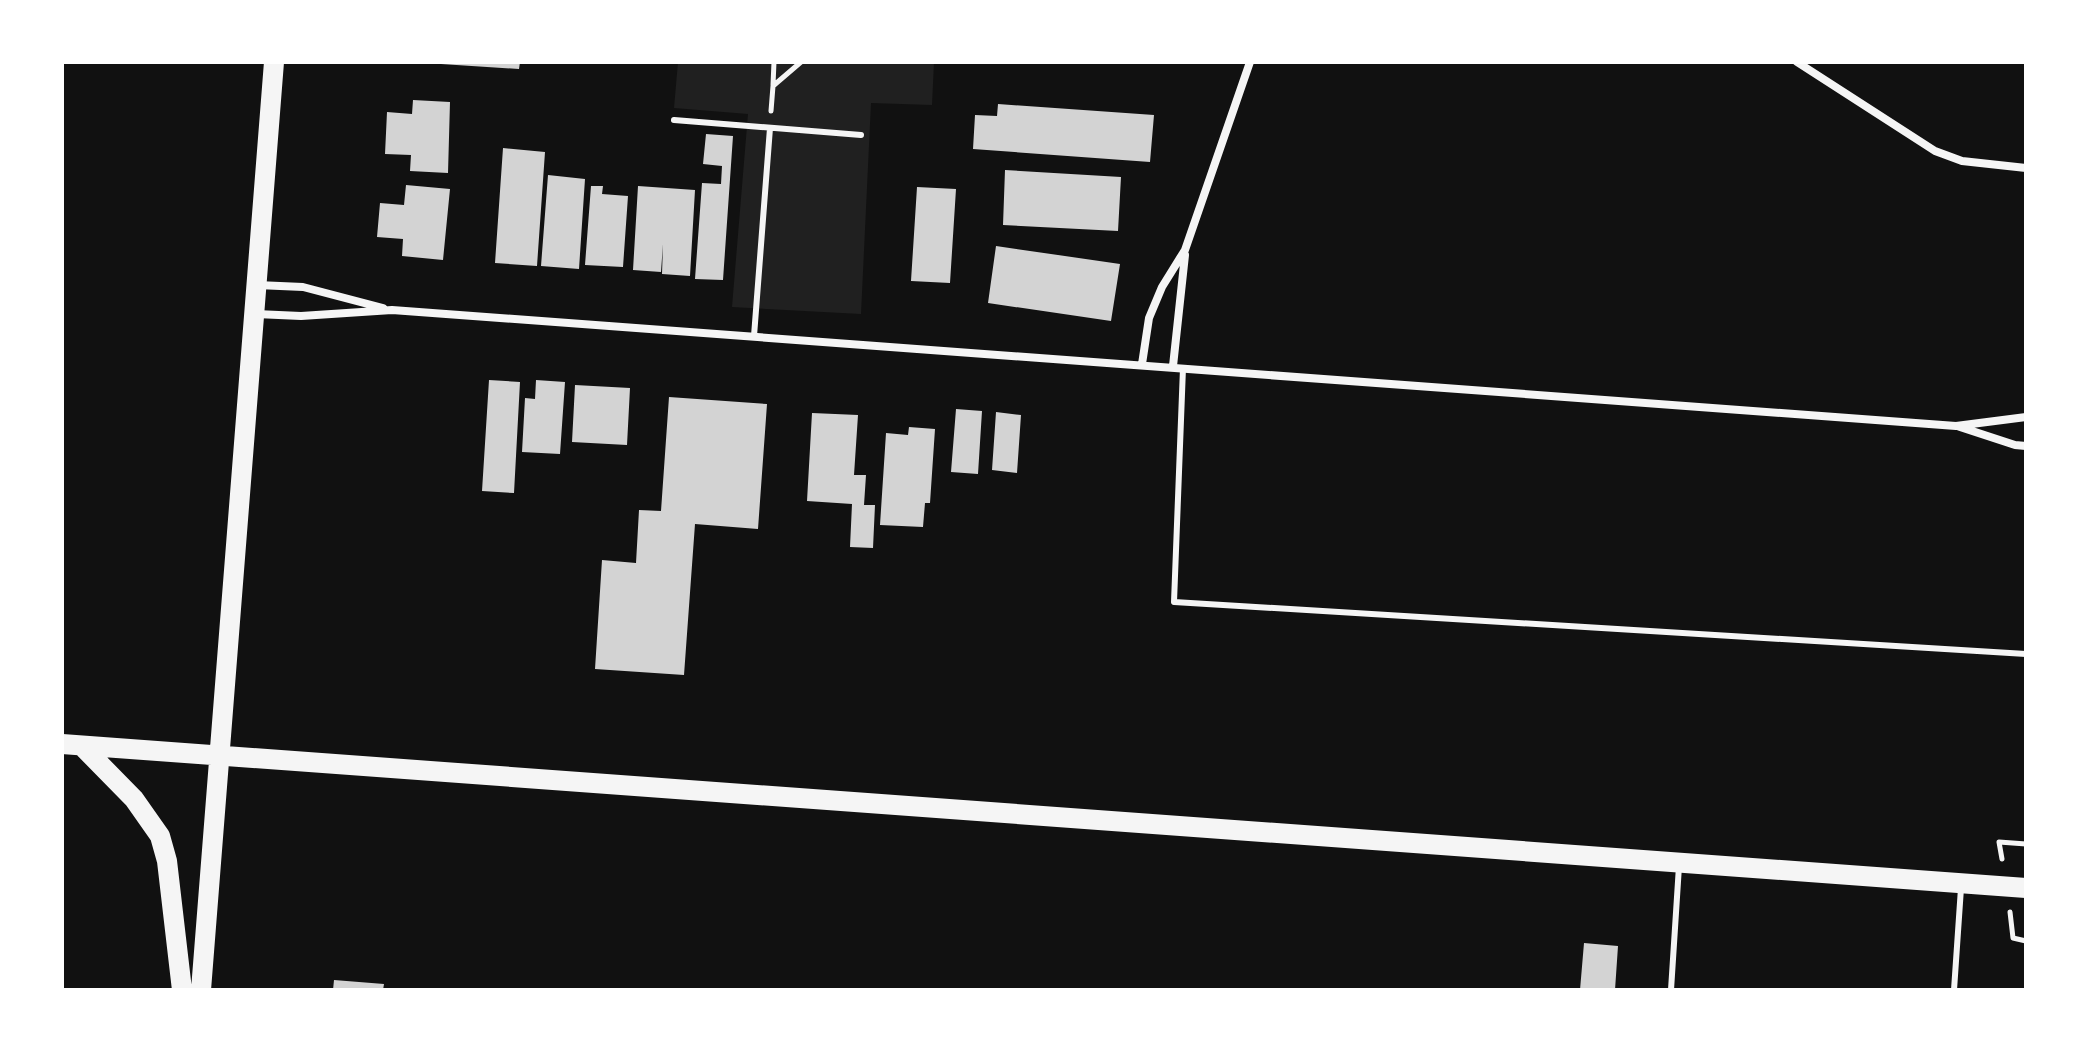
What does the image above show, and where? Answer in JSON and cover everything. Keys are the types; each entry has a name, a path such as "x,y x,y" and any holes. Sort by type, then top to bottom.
{"main road":[{"path":"201,990 274,62"},
{"path":"72,745 2026,888"},
{"path":"72,745 134,799 160,836 167,861 182,990"}],"street":[{"path":"1142,364 1149,318 1162,287 1185,250 1250,62"},
{"path":"1797,62 1935,151 1962,161 2026,168"},
{"path":"1173,366 1185,250"},
{"path":"257,285 303,287 392,310"},
{"path":"255,314 301,316 392,310 1956,426 2026,417"},
{"path":"1956,426 2026,446"}],"lane":[{"path":"674,120 861,135"},
{"path":"754,336 770,128"},
{"path":"1183,367 1174,602 2026,654"},
{"path":"1671,990 1679,862"},
{"path":"1954,990 1961,884"}],"path":[{"path":"770,128 774,62"},
{"path":"773,86 801,62"},
{"path":"2013,938 2026,941"}],"shaded area":[{"path":"678,62 934,62 932,105 871,103 861,314 732,307 748,114 674,108"}],"building":[{"path":"441,62 520,62 519,69"},
{"path":"413,100 450,102 448,173 410,171 411,155 385,154 387,112 412,114"},
{"path":"998,104 1154,115 1150,162 973,149 975,115 997,116"},
{"path":"706,134 733,136 723,280 695,279 702,183 721,184 722,166 703,164"},
{"path":"503,148 545,152 537,266 495,263"},
{"path":"1005,170 1121,177 1118,231 1003,225"},
{"path":"548,175 585,179 579,269 541,266"},
{"path":"406,185 450,189 443,260 402,256 403,239 377,237 380,203 404,205"},
{"path":"591,186 603,186 602,194 628,196 623,267 585,265"},
{"path":"638,186 695,190 690,276 662,274 663,244 661,272 633,270"},
{"path":"917,187 956,189 950,283 911,281"},
{"path":"996,246 1120,264 1111,321 988,303"},
{"path":"489,380 520,382 514,493 482,491"},
{"path":"536,380 565,382 560,454 522,452 525,398 535,399"},
{"path":"575,385 630,388 627,445 572,442"},
{"path":"669,397 767,404 758,529 695,524 684,675 595,669 602,560 636,563 639,510 661,511"},
{"path":"956,409 982,411 978,474 951,472"},
{"path":"996,412 1021,415 1017,473 992,470"},
{"path":"812,413 858,415 854,475 866,475 864,505 875,505 873,548 850,547 852,504 807,501"},
{"path":"909,427 935,429 930,503 925,503 923,527 880,525 886,433 908,435"},
{"path":"1584,943 1618,946 1615,990 1580,990"},
{"path":"334,980 384,984 383,990 333,990"}]}
